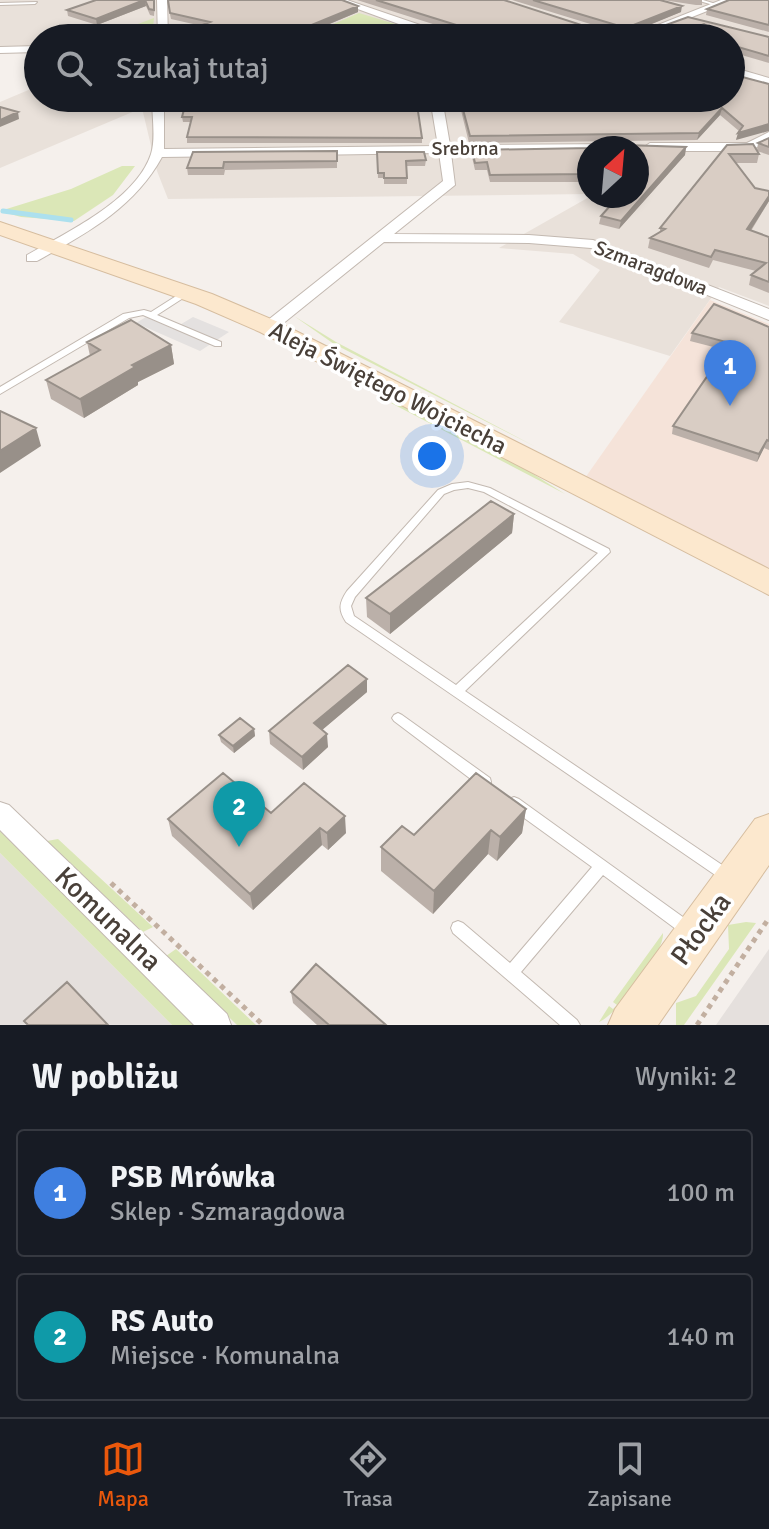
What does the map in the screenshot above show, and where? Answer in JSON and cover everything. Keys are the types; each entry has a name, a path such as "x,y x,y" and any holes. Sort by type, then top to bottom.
{"street":[{"path":"162,0 163,24"},
{"path":"338,0 408,24"},
{"path":"665,24 730,0"},
{"path":"676,6 700,11"},
{"path":"0,50 24,49"},
{"path":"745,74 769,81"},
{"path":"42,252 128,199 148,174 158,153 158,112"},
{"path":"269,327 384,238 450,182 439,112"},
{"name":"Srebrna","path":"158,153 749,147 769,136"},
{"name":"Aleja Świętego Wojciecha","path":"0,228 42,252 187,293 269,327 766,586"},
{"name":"Szmaragdowa","path":"384,238 529,239 593,244 769,315"},
{"name":"Komunalna","path":"0,813 216,1025"},
{"name":"Płocka","path":"631,1025 769,832"}],"lane":[{"path":"0,4 35,3"},
{"path":"151,315 187,293"},
{"path":"0,391 126,316 151,315 218,344"},
{"path":"458,691 605,552 468,485 441,492 345,603 350,619 735,882"},
{"path":"398,718 697,936"},
{"path":"511,973 601,867"},
{"path":"458,928 572,1025"}],"path":[{"path":"697,1025 769,918"}],"shaded area":[{"path":"0,0 769,0 769,306 719,287 670,356 559,322 600,270 573,254 499,248 577,204 577,208 649,208 649,136 577,136 577,194 168,199 157,171 143,112 745,112 745,24 24,24 24,48 0,48"},
{"path":"24,92 24,112 133,112 0,168 0,102"},
{"path":"710,300 769,324 769,573 585,478"},
{"path":"146,317 173,329 193,317 229,332 200,351 136,323"},
{"path":"0,853 172,1025 0,1025"},
{"path":"769,949 769,1025 716,1025"}],"green space":[{"path":"359,13 395,24 333,24"},
{"path":"154,18 153,24 138,24"},
{"path":"122,166 135,166 113,195 74,221 21,217 0,211 71,189"},
{"path":"294,316 336,342 536,447 334,344"},
{"path":"391,403 399,403 530,472 565,494"},
{"path":"0,831 197,1025 172,1025 0,853"},
{"path":"58,839 153,927 143,932 47,841"},
{"path":"756,923 684,1025 676,1025 676,1003 696,996 729,949 728,925"},
{"path":"663,933 656,954 638,982 617,1008 599,1022 609,1006 613,1009 617,1005 613,1002"},
{"path":"176,949 256,1025 237,1025 166,956"}],"building":[{"path":"96,0 144,0 96,19 67,10"},
{"path":"145,0 154,0 154,10 149,9"},
{"path":"168,0 342,0 358,6 314,24 205,24 210,22 170,13"},
{"path":"376,0 504,0 578,24 453,24"},
{"path":"533,0 660,0 682,6 636,24 613,24"},
{"path":"729,0 769,0 769,25 707,9"},
{"path":"688,17 716,24 669,24"},
{"path":"745,31 769,37 769,56 745,49"},
{"path":"745,78 769,84 769,124 738,133 743,126 727,112 745,112"},
{"path":"0,107 18,112 0,120"},
{"path":"183,112 418,112 422,138 187,137 192,117 182,117"},
{"path":"464,112 718,112 699,133 470,136"},
{"path":"769,138 769,147 758,143"},
{"path":"753,144 759,154 729,154 755,188 769,191 769,196 747,229 769,237 769,282 751,275 766,263 715,250 711,257 650,238 665,229 660,228 727,145"},
{"path":"649,146 686,147 649,189"},
{"path":"577,148 577,174 490,175 487,162 475,163 472,150"},
{"path":"337,151 337,161 224,162 223,168 187,168 193,152"},
{"path":"377,152 424,152 426,160 406,161 407,178 384,178 384,173 378,173"},
{"path":"608,208 632,208 621,221 601,216"},
{"path":"714,304 769,327 769,441 759,454 673,426 730,343 692,333"},
{"path":"131,320 171,345 132,365 135,367 80,399 46,380 100,350 87,342"},
{"path":"0,411 36,428 0,451"},
{"path":"491,501 514,514 390,614 366,598"},
{"path":"348,665 367,679 314,723 327,734 302,757 269,731"},
{"path":"240,718 254,729 233,746 219,735"},
{"path":"223,773 271,813 304,783 345,816 327,833 320,828 250,894 168,819"},
{"path":"476,773 526,809 500,837 491,830 434,891 381,847 402,826 414,835"},
{"path":"316,964 386,1025 329,1025 291,992"},
{"path":"67,982 108,1025 28,1025 24,1021"}],"waterway":[{"path":"3,211 71,220"}],"place":[{"name":"PSB Mrówka","path":"730,406"},
{"name":"RS Auto","path":"239,847"}]}
